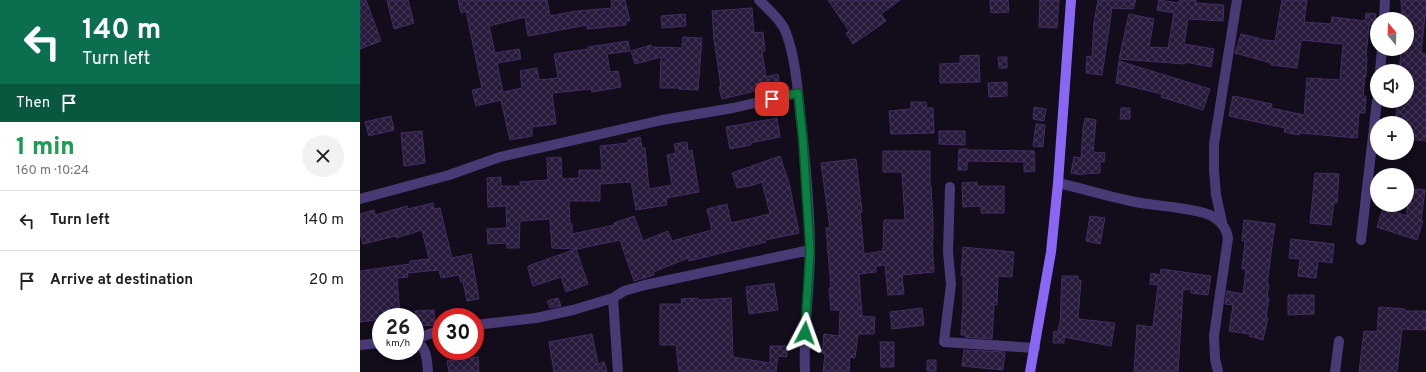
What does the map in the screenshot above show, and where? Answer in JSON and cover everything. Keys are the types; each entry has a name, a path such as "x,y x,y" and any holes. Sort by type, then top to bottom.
{"main road":[{"path":"1030,372 1051,252 1058,183 1070,0"}],"street":[{"path":"759,0 772,12 784,29 793,58 798,93 803,141 810,250 805,333 806,372"},
{"path":"1218,371 1215,359 1214,336 1228,238 1227,231 1222,222 1214,170 1214,144 1237,0"},
{"path":"1385,12 1386,0"},
{"path":"360,199 449,175 500,157 662,120 733,108 798,93"},
{"path":"1361,240 1376,108"},
{"path":"1058,183 1139,202 1199,212 1209,215 1222,222"},
{"path":"950,188 948,252 951,284 944,342 1035,348"},
{"path":"484,324 536,318 573,310 613,298 624,291 645,285 810,250"},
{"path":"613,298 618,372"},
{"path":"1335,372 1339,341"},
{"path":"360,346 372,344"},
{"path":"424,348 428,372"}],"building":[{"path":"360,0 366,0 381,41 360,49"},
{"path":"387,0 408,0 414,23 394,29"},
{"path":"458,0 547,0 550,16 577,11 612,8 611,0 625,0 630,21 626,21 626,25 587,29 587,25 528,36 525,17 489,26 495,53 519,49 521,59 497,63 503,92 522,88 520,71 537,68 539,80 558,78 554,54 628,41 630,51 607,54 610,72 618,71 621,87 592,92 591,89 552,93 556,124 532,127 532,136 510,140 501,100 476,106 472,90 482,88 466,11 461,13"},
{"path":"828,0 900,0 881,14 886,21 853,44 846,33 849,31"},
{"path":"990,0 1008,0 1009,12 991,13"},
{"path":"1040,0 1059,0 1057,28 1039,27"},
{"path":"1098,0 1136,0 1133,9 1112,8 1102,75 1086,73 1087,56 1092,57 1094,22"},
{"path":"1159,0 1179,3 1179,0 1196,0 1196,3 1224,5 1223,21 1188,19 1184,44 1214,49 1211,67 1185,62 1185,64 1119,59 1129,14 1154,19 1149,47 1168,48 1174,13 1157,10"},
{"path":"1282,0 1307,0 1304,22 1331,24 1332,17 1365,21 1366,13 1370,13 1366,57 1366,77 1365,76 1363,96 1366,96 1365,113 1359,113 1357,138 1300,133 1299,135 1284,132 1285,128 1229,116 1233,96 1272,104 1271,108 1304,115 1307,78 1340,80 1343,44 1301,40 1297,68 1271,65 1271,63 1235,53 1241,34 1275,41"},
{"path":"1401,0 1426,0 1426,16 1421,53 1426,54 1426,141 1414,140 1414,116 1396,116 1397,108 1414,108 1414,64 1400,64 1401,56 1414,56 1414,12 1402,12"},
{"path":"752,8 754,33 763,32 765,51 762,51 766,77 778,74 780,85 722,99 719,87 721,87 714,39 712,11"},
{"path":"685,14 686,26 662,28 661,16"},
{"path":"683,37 702,38 698,90 660,88 661,57 635,64 631,51 651,45 651,47 682,48"},
{"path":"979,55 980,82 940,83 940,64 960,63 960,56"},
{"path":"998,57 1007,57 1007,68 999,68"},
{"path":"1119,61 1210,89 1203,110 1161,97 1162,94 1116,83"},
{"path":"1007,82 1007,96 989,97 988,83"},
{"path":"911,102 926,102 927,108 933,108 934,133 891,134 889,111 911,109"},
{"path":"1034,107 1046,109 1044,121 1033,119"},
{"path":"1121,108 1130,108 1130,119 1120,119"},
{"path":"391,116 394,130 369,136 365,122"},
{"path":"777,118 780,137 730,149 726,127"},
{"path":"1085,118 1096,120 1093,152 1105,153 1104,162 1100,161 1100,173 1082,175 1071,173 1074,157 1081,158"},
{"path":"1036,124 1045,125 1043,147 1033,146"},
{"path":"422,131 425,163 404,166 401,133"},
{"path":"939,131 965,131 965,145 939,144"},
{"path":"640,137 642,148 645,148 649,189 672,185 667,155 676,153 674,144 687,142 688,151 692,150 699,192 666,198 667,205 636,210 631,182 600,184 600,201 569,201 572,234 615,225 614,223 634,216 643,241 668,231 672,241 712,230 707,209 727,204 731,223 770,214 762,182 737,188 732,173 780,156 789,183 799,233 765,240 766,242 689,261 688,258 653,272 654,275 634,281 620,240 577,249 552,248 550,219 520,221 519,248 507,248 507,243 488,244 487,229 507,228 506,206 488,207 487,178 501,177 501,186 520,186 520,182 548,180 547,158 561,157 562,179 579,178 579,170 602,170 600,146 628,143 628,140"},
{"path":"959,149 1034,151 1035,171 1024,172 1024,162 967,161 967,170 958,170"},
{"path":"883,151 930,151 934,272 902,275 904,294 888,295 885,265 876,266 876,272 859,274 862,316 875,317 874,334 858,334 855,358 850,357 849,372 823,372 825,354 822,353 824,334 839,336 840,310 831,310 829,288 831,288 826,228 830,228 821,163 856,159 862,212 860,212 864,254 883,251 884,220 905,220 902,172 883,172"},
{"path":"1315,173 1339,174 1337,203 1334,202 1331,225 1310,223"},
{"path":"977,182 977,186 1004,186 1004,213 981,213 981,206 963,207 962,183"},
{"path":"1414,189 1425,190 1421,221 1423,221 1417,240 1377,227 1382,212 1395,212 1407,216 1407,212 1414,212"},
{"path":"433,203 434,209 440,208 452,258 471,254 479,299 467,301 463,282 461,282 459,275 441,278 439,270 407,273 408,277 397,278 399,308 372,308 372,320 360,322 360,271 410,264 410,261 429,259 422,230 396,238 396,236 363,244 360,234 360,214 374,210 375,215 407,206 408,209"},
{"path":"1090,216 1105,218 1100,244 1086,241"},
{"path":"1244,220 1275,224 1267,284 1269,284 1267,297 1269,298 1266,318 1268,318 1263,340 1249,336 1250,334 1229,331 1233,305 1225,304 1227,291 1243,294 1246,269 1242,269 1245,241 1242,241"},
{"path":"1291,239 1334,244 1332,263 1318,261 1316,278 1298,276 1300,259 1289,258"},
{"path":"963,247 1014,252 1012,277 998,276 997,305 994,305 992,339 965,337 966,335 961,335 963,275 961,275"},
{"path":"576,249 588,284 566,292 561,277 533,286 528,266"},
{"path":"1161,269 1211,276 1208,295 1191,293 1191,289 1183,290 1178,372 1134,372 1137,325 1153,327 1158,285 1150,284 1151,273 1160,275"},
{"path":"1062,276 1078,276 1078,280 1081,280 1078,319 1115,323 1111,346 1064,337 1064,343 1053,343 1054,331 1058,332 1060,325"},
{"path":"774,283 778,310 749,314 746,287"},
{"path":"1288,295 1314,295 1314,314 1288,315"},
{"path":"558,298 561,306 550,308 547,301"},
{"path":"698,298 698,300 731,298 733,357 770,363 770,346 787,346 787,357 778,356 776,372 679,372 676,345 660,345 660,304 682,304 681,299"},
{"path":"1379,307 1405,309 1405,311 1426,311 1426,330 1402,329 1397,372 1359,372 1364,331 1377,332"},
{"path":"922,308 924,325 892,329 890,312"},
{"path":"432,310 432,325 424,326 424,311"},
{"path":"592,334 598,364 604,362 607,372 554,372 549,342"},
{"path":"880,342 894,342 894,367 881,367"},
{"path":"964,350 1005,352 1003,370 962,366"},
{"path":"478,360 479,372 449,372 447,361"},
{"path":"927,360 936,360 936,371 927,371"}],"route":[{"path":"772,99 798,93 807,188 810,250 805,333"}]}
